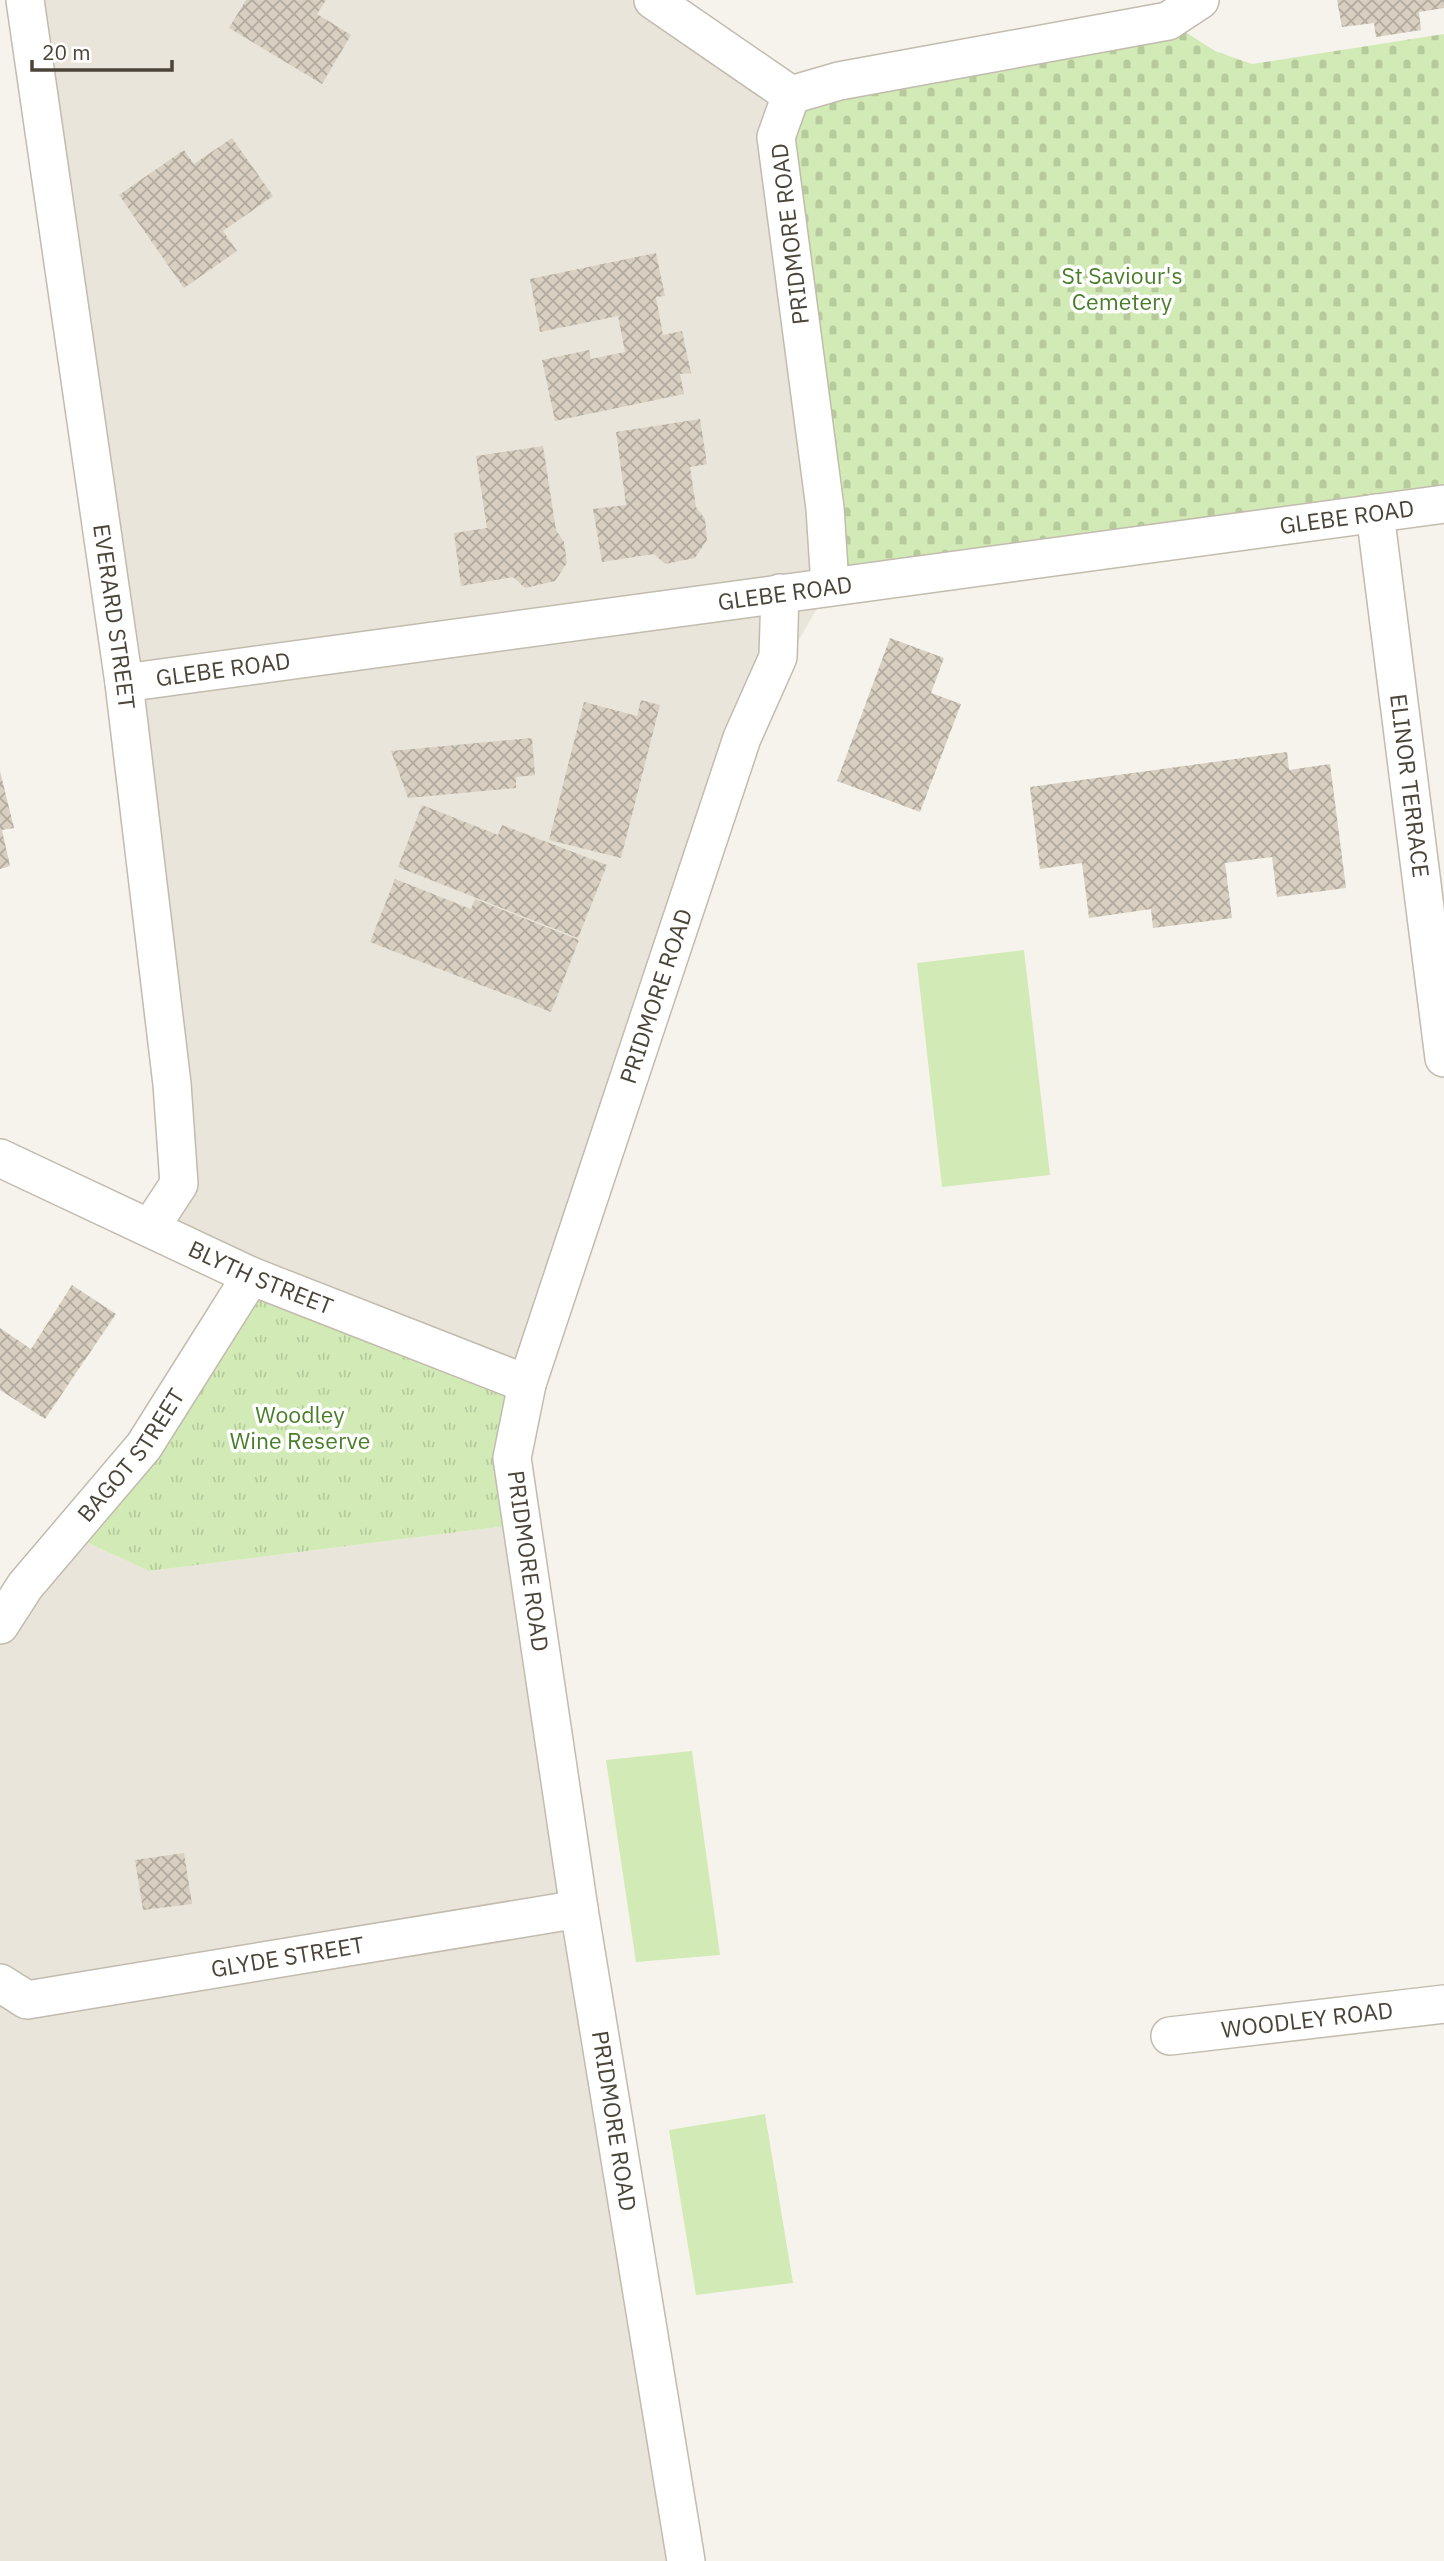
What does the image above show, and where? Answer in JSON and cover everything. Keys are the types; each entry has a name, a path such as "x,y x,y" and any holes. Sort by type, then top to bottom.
{"street":[{"name":"EVERARD STREET","path":"25,0 124,683 172,1084 179,1184 150,1228"},
{"path":"653,0 792,95 839,81 1168,21 1200,0"},
{"name":"PRIDMORE ROAD","path":"792,95 776,137 825,508 830,586"},
{"name":"GLEBE ROAD","path":"124,683 1444,504"},
{"name":"ELINOR TERRACE","path":"1375,513 1444,1058"},
{"name":"PRIDMORE ROAD","path":"686,2561 579,1909 512,1458 527,1384 743,738 778,657 780,593"},
{"name":"BLYTH STREET","path":"0,1158 251,1276 527,1384"},
{"name":"BAGOT STREET","path":"0,1625 25,1586 144,1446 251,1276"},
{"name":"GLYDE STREET","path":"0,1983 27,2000 579,1909"},
{"name":"WOODLEY ROAD","path":"1170,2036 1444,2004"}],"shaded area":[{"path":"25,0 653,0 767,79 830,586 742,738 527,1384 150,1228 179,1184"},
{"path":"522,1524 686,2561 0,2561 0,1625 69,1534 149,1571"}],"green space":[{"name":"St Saviour's Cemetery","path":"1168,21 1215,51 1252,64 1444,34 1444,504 830,586 776,137 791,95"},
{"path":"1024,950 1050,1175 942,1187 917,963"},
{"name":"Woodley Wine Reserve","path":"251,1276 527,1384 522,1524 149,1571 69,1534"},
{"path":"692,1751 720,1955 636,1962 606,1760"},
{"path":"765,2114 793,2283 696,2295 669,2130"}],"building":[{"path":"246,0 326,0 317,14 351,35 322,84 229,28"},
{"path":"1337,0 1444,0 1444,8 1419,12 1421,30 1376,37 1374,23 1342,27"},
{"path":"232,138 273,196 223,231 237,251 184,288 119,195 184,150 194,164"},
{"path":"656,253 665,296 656,297 663,335 682,331 691,373 680,374 684,394 555,421 542,360 589,350 591,359 625,352 618,316 540,332 530,279"},
{"path":"700,419 707,464 690,467 696,507 705,519 707,540 695,558 665,564 654,554 602,562 593,509 626,505 616,432"},
{"path":"543,446 556,530 564,542 567,563 555,581 525,588 513,577 461,586 454,533 487,528 476,456"},
{"path":"890,638 944,658 931,693 961,704 920,812 837,781"},
{"path":"641,700 660,705 621,858 549,840 584,702 637,716"},
{"path":"532,738 535,775 516,777 516,788 408,798 391,751"},
{"path":"1287,752 1289,770 1330,764 1346,888 1277,897 1272,857 1225,863 1232,918 1153,928 1151,909 1089,918 1082,863 1040,869 1030,787"},
{"path":"0,771 14,828 2,830 10,866 0,869"},
{"path":"422,805 498,835 502,825 607,865 578,938 398,867"},
{"path":"395,879 471,909 475,899 579,940 551,1012 370,942"},
{"path":"72,1285 116,1314 45,1419 0,1390 0,1328 31,1349"},
{"path":"184,1853 192,1904 143,1910 135,1860"}]}
